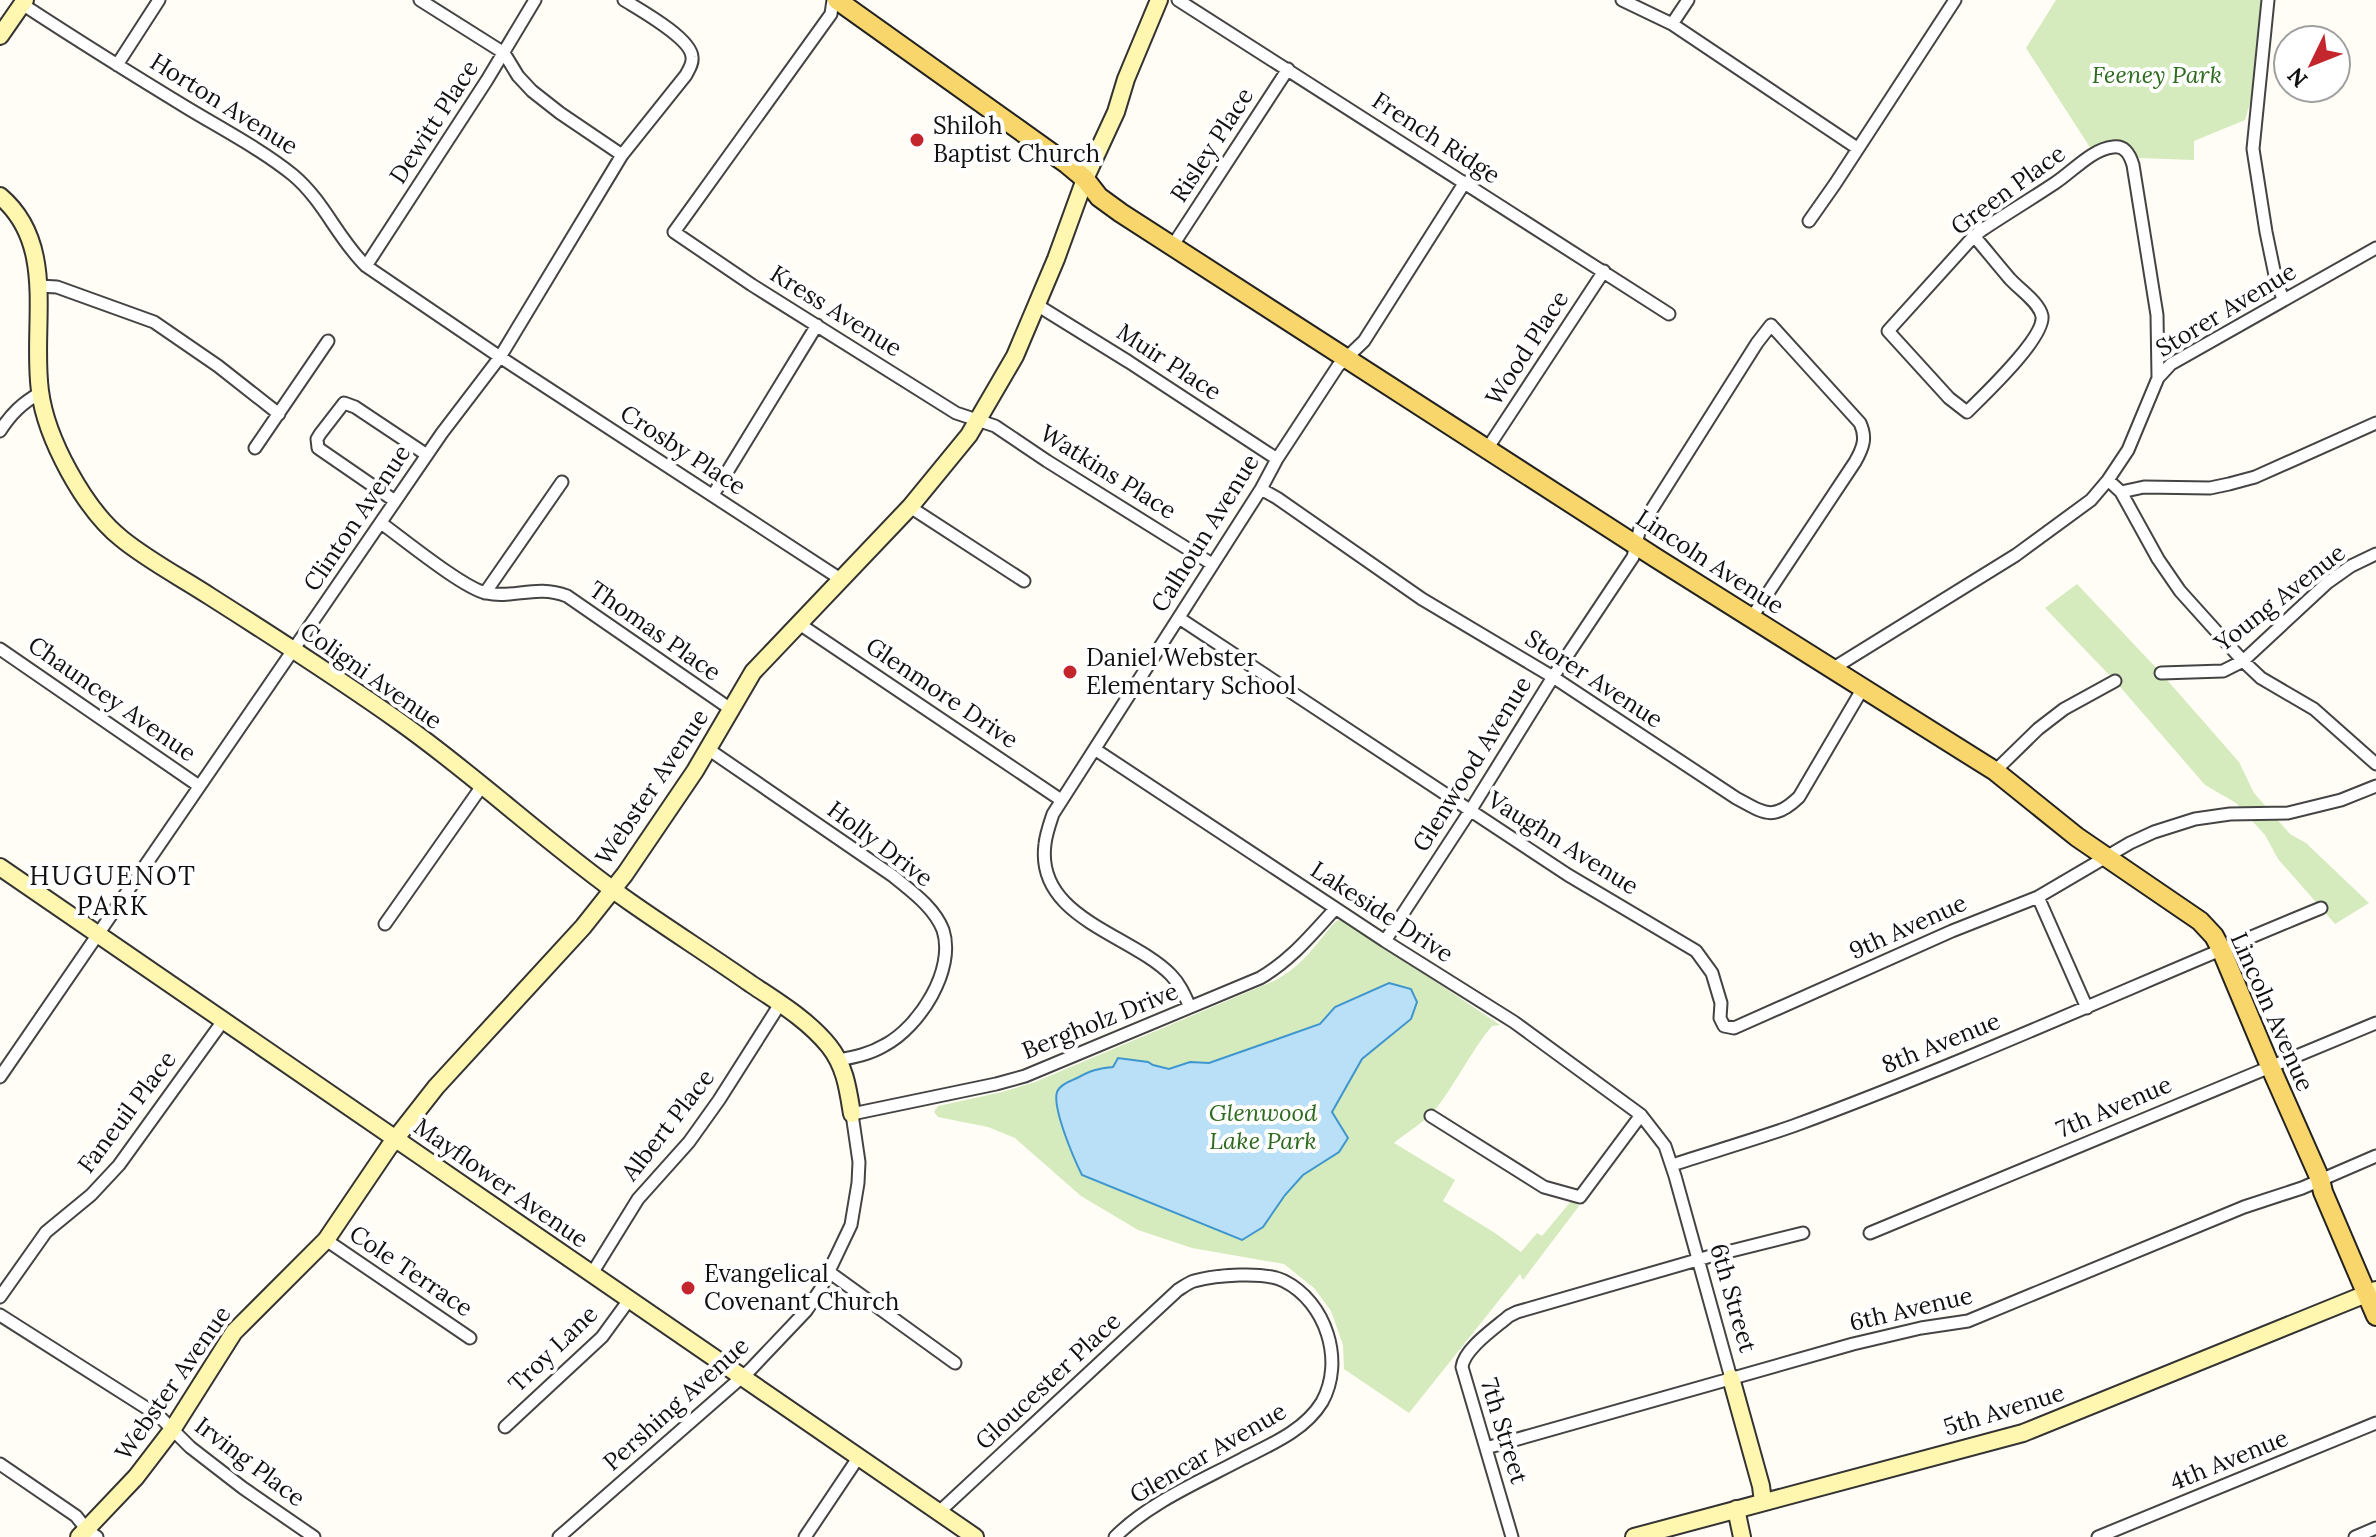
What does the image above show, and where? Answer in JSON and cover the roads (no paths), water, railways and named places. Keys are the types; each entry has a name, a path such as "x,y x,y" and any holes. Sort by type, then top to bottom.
{"main road":[{"name":"Lincoln Avenue","path":"835,0 1020,129 1085,179 1099,197 1344,358 1995,771 2049,817 2200,921 2221,949 2323,1192 2371,1292 2376,1316"}],"street":[{"path":"117,65 159,0"},
{"path":"420,0 504,53 532,91 622,155"},
{"name":"Dewitt Place","path":"366,266 535,0"},
{"name":"Clinton Avenue","path":"0,1077 395,501 500,357 622,155 686,75 693,55 689,48 669,29 624,0"},
{"name":"Kress Avenue","path":"835,0 831,14 674,232 956,413 978,422"},
{"name":"Webster Avenue","path":"88,1535 172,1430 234,1332 326,1240 395,1139 436,1087 573,938 613,889 655,832 753,672 910,507 978,422 1015,356 1037,305 1159,0"},
{"name":"French Ridge","path":"1178,0 1669,314"},
{"path":"1622,0 1672,24 1857,148"},
{"path":"1672,24 1688,0"},
{"path":"1809,221 1955,0"},
{"path":"2268,0 2253,149 2266,232 2283,299"},
{"path":"0,36 21,1"},
{"name":"Horton Avenue","path":"21,1 117,65 280,165 308,189 351,252 366,266 500,357"},
{"name":"Risley Place","path":"1173,245 1288,69"},
{"name":"Green Place","path":"1974,236 2039,308 2041,324 2022,354 1967,412 1949,398 1888,331 1974,236 2102,149 2121,147 2131,157 2157,315 2158,378"},
{"name":"Calhoun Avenue","path":"1190,1007 1170,975 1064,903 1051,882 1045,856 1045,843 1053,814 1261,489 1277,459 1344,358 1364,341 1465,182"},
{"name":"Coligni Avenue","path":"0,196 11,204 32,245 39,286 40,393 48,423 79,491 108,527 136,549 402,723 613,889 815,1031 838,1060 848,1085 852,1114"},
{"name":"Storer Avenue","path":"1832,669 2016,555 2091,500 2128,450 2158,378 2171,364 2376,248"},
{"name":"Wood Place","path":"1487,449 1604,271"},
{"path":"39,286 57,287 154,322 218,366 279,414"},
{"name":"Muir Place","path":"1037,305 1277,459"},
{"path":"713,495 817,325"},
{"name":"Glenwood Avenue","path":"1385,941 1633,557 1640,528 1771,325 1860,423 1863,448 1752,617"},
{"path":"255,448 328,341"},
{"name":"Crosby Place","path":"500,357 842,580"},
{"path":"0,431 24,401 40,393"},
{"path":"395,501 318,448 320,434 344,403 355,407 427,455"},
{"name":"Watkins Place","path":"978,422 995,426 1212,564"},
{"path":"2121,492 2144,487 2210,488 2255,477 2376,423"},
{"path":"2108,480 2121,492 2158,559 2180,591 2243,661 2261,678 2314,709 2376,764"},
{"path":"381,523 485,593 562,482"},
{"name":"Storer Avenue","path":"1261,489 1422,599 1553,677 1761,812 1770,814 1787,808 1799,797 1863,688"},
{"path":"910,507 1024,581"},
{"name":"Young Avenue","path":"2161,673 2223,671 2243,661 2327,583 2351,566 2376,554"},
{"name":"Thomas Place","path":"485,593 540,590 567,596 732,710"},
{"name":"Vaughn Avenue","path":"1179,618 1568,875 1696,951 1712,973 1724,1026"},
{"name":"Glenmore Drive","path":"798,623 1061,800"},
{"name":"Chauncey Avenue","path":"0,649 199,786"},
{"path":"1995,771 2038,729 2064,709 2115,681"},
{"name":"Holly Drive","path":"708,749 893,876 923,902 942,928 945,950 942,974 919,1014 888,1044 864,1055 838,1060"},
{"name":"Lakeside Drive","path":"1096,750 1335,909 1514,1022 1641,1115"},
{"path":"385,924 482,786"},
{"name":"9th Avenue","path":"1724,1026 1734,1028 1952,931 2038,897 2154,832 2195,819 2230,814 2288,813 2341,800 2376,786"},
{"name":"Mayflower Avenue","path":"0,867 975,1537"},
{"path":"2038,897 2087,1008"},
{"name":"8th Avenue","path":"1672,1165 1792,1126 2087,1008 2321,908"},
{"name":"Bergholz Drive","path":"852,1114 1025,1076 1260,978 1299,950 1335,909"},
{"name":"Albert Place","path":"591,1275 638,1199 689,1142 780,1004"},
{"name":"Faneuil Place","path":"0,1297 46,1232 91,1195 119,1165 223,1021"},
{"name":"7th Avenue","path":"1870,1233 2376,1023"},
{"name":"Pershing Avenue","path":"559,1537 742,1378 806,1311 851,1225 859,1162 852,1114"},
{"path":"1431,1116 1544,1187 1580,1197 1641,1115"},
{"name":"6th Street","path":"1641,1115 1665,1146 1672,1165 1763,1502"},
{"name":"6th Avenue","path":"1486,1448 1853,1344 1968,1321 2376,1156"},
{"path":"1698,1260 1803,1233"},
{"name":"Cole Terrace","path":"326,1240 470,1338"},
{"name":"7th Street","path":"1512,1537 1462,1362 1470,1349 1517,1312 1698,1260"},
{"path":"829,1272 955,1363"},
{"name":"Glencar Avenue","path":"1115,1537 1178,1492 1299,1428 1318,1408 1328,1389 1332,1364 1325,1325 1293,1287 1274,1277 1247,1275 1188,1284"},
{"name":"Gloucester Place","path":"939,1512 1188,1284"},
{"name":"5th Avenue","path":"1634,1537 2023,1433 2371,1292"},
{"name":"Troy Lane","path":"505,1427 602,1337 629,1300"},
{"name":"Irving Place","path":"0,1315 159,1416 243,1488 314,1537"},
{"name":"4th Avenue","path":"2098,1537 2376,1423"},
{"path":"805,1537 858,1458"},
{"path":"0,1464 76,1516 88,1535"},
{"path":"1736,1509 1742,1537"},
{"path":"2355,1537 2376,1528"}],"water":[{"path":"1389,983 1411,989 1417,1002 1411,1019 1362,1059 1332,1112 1348,1138 1339,1152 1303,1175 1263,1227 1242,1240 1082,1175 1065,1134 1056,1100 1058,1089 1063,1085 1090,1072 1113,1067 1118,1058 1148,1062 1169,1069 1190,1062 1209,1063 1320,1024 1335,1007"}],"place":[{"name":"Shiloh Baptist Church","path":"917,140"},
{"name":"Daniel Webster Elementary School","path":"1070,672"},
{"name":"Evangelical Covenant Church","path":"688,1288"}],"district":[{"name":"HUGUENOT PARK","path":"113,891"}],"park label":[{"name":"Feeney Park","path":"2157,75"},
{"name":"Glenwood Lake Park","path":"1263,1127"}]}
